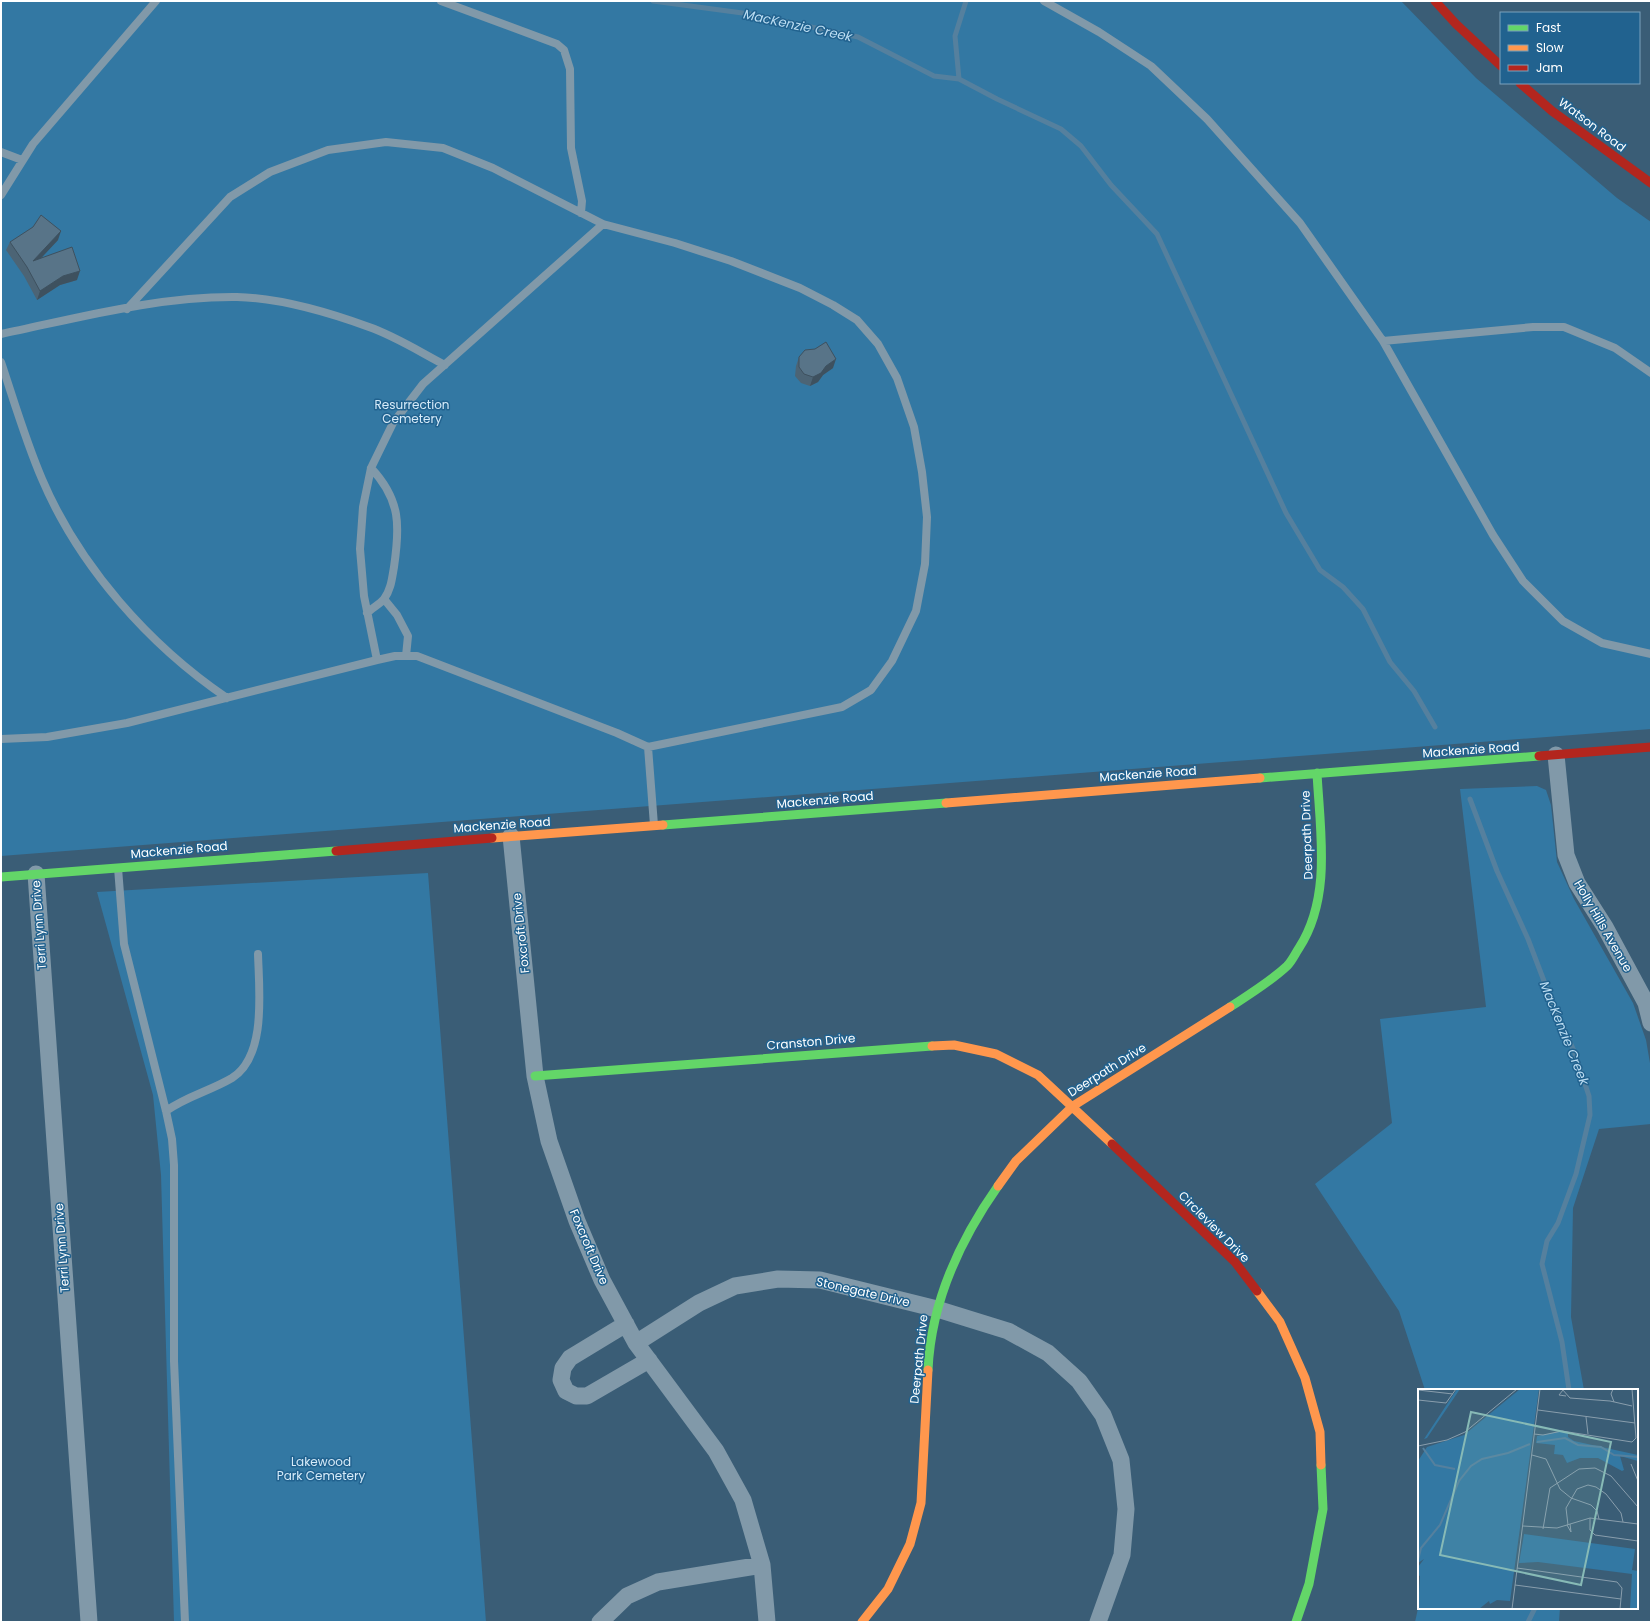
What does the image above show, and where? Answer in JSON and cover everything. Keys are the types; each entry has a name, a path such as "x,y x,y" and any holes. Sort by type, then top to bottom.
{"street":[{"path":"1435,1 1456,24 1500,65"},
{"name":"Watson Road","path":"1521,84 1552,111 1651,183"},
{"name":"Mackenzie Road","path":"1,877 1651,748"},
{"name":"Holly Hills Avenue","path":"1556,755 1566,855 1577,883 1605,927 1646,1003 1651,1023"},
{"name":"Deerpath Drive","path":"862,1622 888,1589 910,1544 921,1503 928,1366 936,1309 949,1274 980,1212 1016,1161 1073,1106 1258,989 1288,965 1306,937 1319,896 1322,873 1317,773"},
{"name":"Foxcroft Drive","path":"511,836 535,1076 550,1141 577,1222 602,1280 636,1342 716,1450 743,1500 762,1565 767,1622"},
{"name":"Terri Lynn Drive","path":"36,874 89,1622"},
{"name":"Cranston Drive","path":"535,1076 892,1048 954,1045 996,1054 1031,1071 1038,1075 1073,1106"},
{"name":"Circleview Drive","path":"1073,1106 1235,1262 1280,1322 1305,1378 1320,1432 1323,1509 1309,1584 1296,1622"},
{"name":"Stonegate Drive","path":"636,1342 699,1303 735,1286 778,1279 820,1280 936,1309 1008,1331 1048,1353 1079,1381 1103,1416 1121,1460 1126,1509 1122,1555 1098,1622"},
{"path":"626,1324 570,1358 563,1368 561,1380 566,1391 576,1396 587,1396 649,1360"},
{"path":"600,1622 627,1596 658,1582 762,1565"}],"lane":[{"path":"1,195 33,144 156,1"},
{"path":"441,1 557,44 564,50 570,69 571,148 582,201 581,213"},
{"path":"1044,1 1099,32 1151,66 1207,119 1300,223 1383,341 1493,535 1524,581 1563,621 1602,643 1651,654"},
{"path":"1,739 47,737 128,723 377,660 395,656 417,656 617,733 648,747 842,707 870,690 892,661 916,611 925,564 927,517 922,472 914,427 897,378 878,344 857,320 833,304 800,288 731,261 675,243 603,224 493,168 443,148 386,142 328,150 270,172 230,197 127,309"},
{"path":"1,152 22,160"},
{"path":"377,660 367,613 360,548 363,507 371,468 393,423 423,384 603,224"},
{"path":"1,334 127,309 192,299 238,297 274,301 315,309 370,327 445,365"},
{"path":"1383,341 1533,326 1564,327 1614,348 1651,374"},
{"path":"1,362 42,479 66,529 115,596 161,645 196,676 227,698"},
{"path":"367,613 384,599 391,586 398,527 396,508 390,492 382,479 371,468"},
{"path":"384,599 397,615 408,636 406,656"},
{"path":"648,747 654,825"},
{"path":"118,868 124,944 172,1139 174,1165 174,1361 185,1622"},
{"path":"166,1111 179,1102 234,1077 247,1063 255,1040 260,1014 258,954"}],"green space":[{"name":"Resurrection Cemetery","path":"1,1 1401,1 1476,78 1617,198 1651,222 1651,729 1,856"},
{"path":"1537,786 1546,790 1551,805 1557,862 1574,899 1633,1003 1646,1040 1651,1069 1651,1124 1599,1129 1573,1208 1571,1317 1584,1389 1425,1389 1399,1311 1315,1184 1392,1123 1380,1019 1486,1007 1460,789"},
{"name":"Lakewood Park Cemetery","path":"428,873 486,1622 174,1622 161,1175 153,1095 97,892"},
{"path":"1418,1608 1560,1609 1559,1622 1415,1622"}],"building":[{"path":"41,215 61,231 33,261 72,247 80,271 63,276 40,291 27,267 10,242 33,227"},
{"path":"826,342 836,359 826,366 821,373 813,377 804,374 799,367 799,357 805,350 815,349"}],"waterway":[{"path":"653,1 750,14 858,37 934,76 959,79 997,99 1061,129 1081,146 1111,185 1157,234 1286,513 1320,570 1343,587 1363,609 1390,662 1414,691 1435,727"},
{"path":"959,79 955,36 966,1"},
{"name":"MacKenzie Creek","path":"1470,799 1497,871 1528,939 1552,1002 1574,1051 1589,1096 1590,1115 1576,1174 1558,1223 1547,1241 1542,1264 1562,1342 1569,1389"},
{"name":"MacKenzie Creek","path":"1528,1622 1534,1609"}],"traffic: fast":[{"path":"1260,778 1539,756"},
{"path":"1230,1007 1267,983 1287,966 1299,948 1309,928 1316,907 1322,863 1317,773"},
{"path":"663,825 946,803"},
{"path":"1,877 336,851"},
{"path":"535,1076 932,1046"},
{"path":"928,1370 930,1345 935,1321 941,1297 950,1273 971,1228 998,1186"},
{"path":"1296,1622 1309,1584 1323,1509 1321,1465"}],"traffic: slow":[{"path":"946,803 1260,778"},
{"path":"492,838 663,825"},
{"path":"998,1186 1016,1161 1073,1106 1230,1007"},
{"path":"932,1046 954,1045 996,1054 1038,1075 1112,1144"},
{"path":"1257,1291 1280,1322 1305,1378 1320,1432 1321,1465"},
{"path":"862,1622 888,1589 910,1544 921,1503 928,1370"}],"traffic: jam":[{"path":"1435,1 1456,24 1500,65"},
{"path":"1521,84 1552,111 1651,183"},
{"path":"1539,756 1651,747"},
{"path":"336,851 492,838"},
{"path":"1112,1144 1235,1262 1257,1291"}]}
